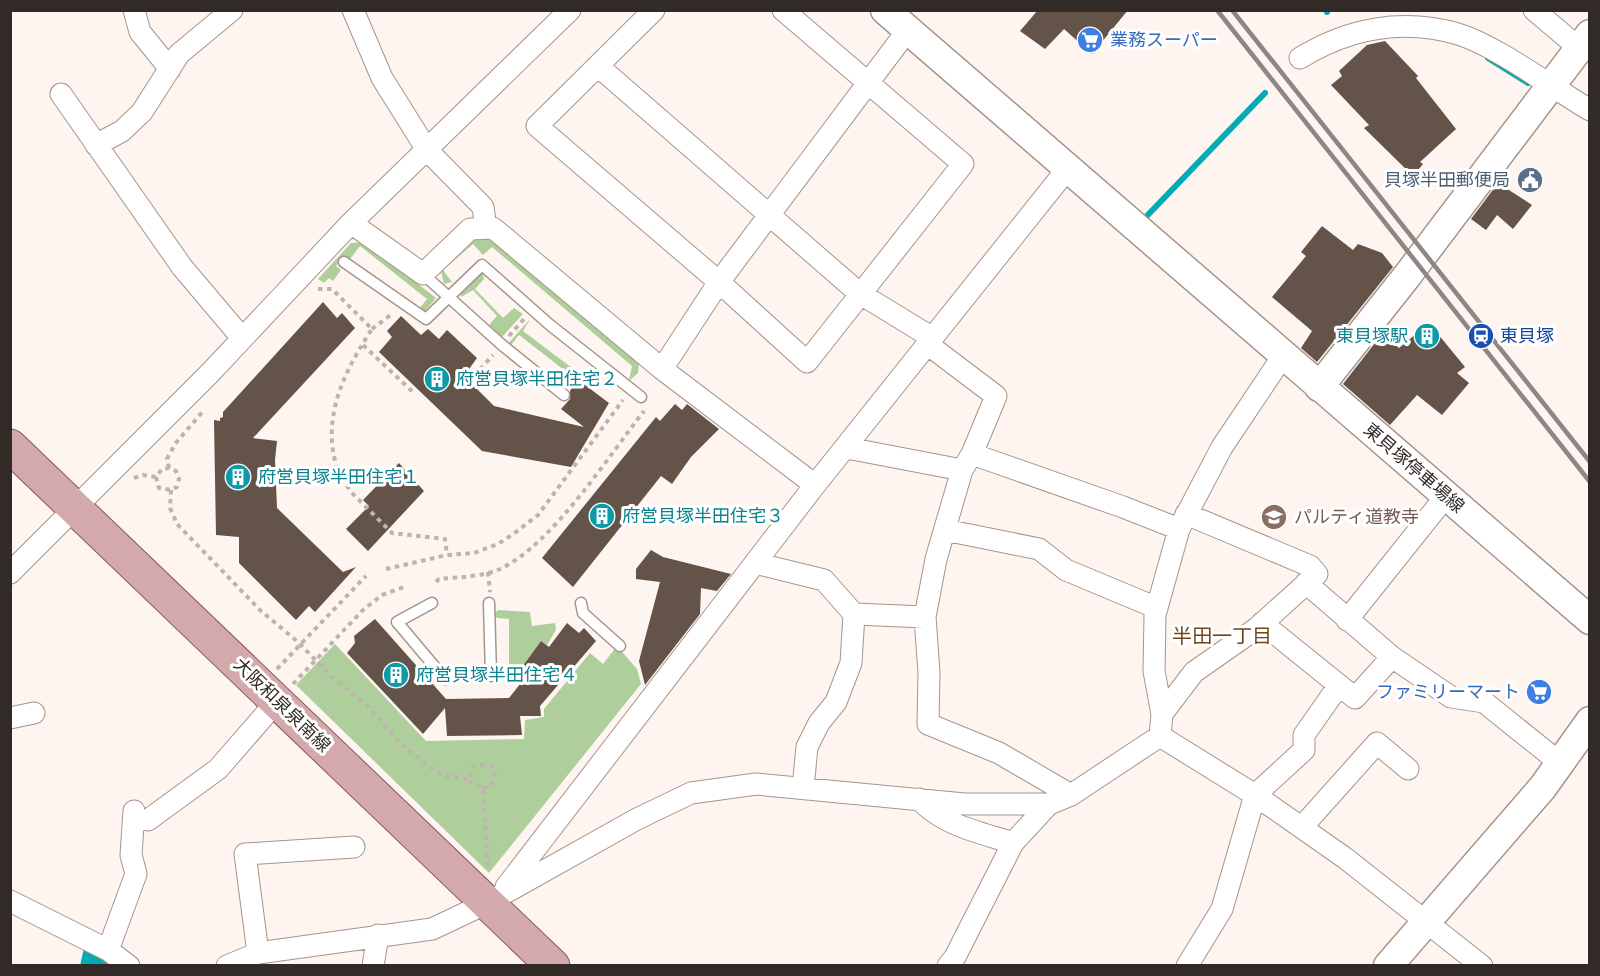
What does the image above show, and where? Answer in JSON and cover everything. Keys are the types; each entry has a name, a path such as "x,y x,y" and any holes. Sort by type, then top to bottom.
{"main road":[{"name":"大阪和泉泉南線","path":"10,446 74,507 280,688 494,899 553,966"}],"street":[{"path":"134,10 140,32 170,69"},
{"path":"96,145 122,131 142,112 179,54 232,10"},
{"path":"353,10 382,78 427,150 483,207 486,228"},
{"path":"10,573 243,338 351,223 570,10"},
{"path":"654,10 537,126 719,282 807,362 859,293 963,164 783,10"},
{"name":"東貝塚停車場線","path":"885,10 1590,620"},
{"path":"1319,387 1386,303 1584,41 1534,10"},
{"path":"1300,58 1323,44 1355,32 1390,26 1419,27 1459,34 1487,47 1590,110"},
{"path":"662,369 719,282 908,31"},
{"path":"598,66 859,293 928,340 996,396 967,462 936,559 925,617 929,673 927,724 999,753 1071,795"},
{"path":"61,94 182,267 243,338"},
{"path":"494,899 815,485 847,448 928,340 1068,168"},
{"path":"351,223 423,274 470,229 493,228 662,369 815,485"},
{"path":"1160,736 1162,714 1154,671 1156,608 1182,521 1222,447 1283,356"},
{"path":"847,448 967,462 1123,507 1182,521 1310,566 1317,574 1262,623 1194,672 1162,714"},
{"path":"1347,620 1446,496"},
{"path":"945,530 1039,549 1066,570 1156,608"},
{"path":"755,563 824,580 854,614 851,663 836,702 819,723 807,747 802,788"},
{"path":"1306,583 1392,657 1451,697 1484,702 1560,763"},
{"path":"854,614 925,617"},
{"path":"1262,623 1355,698 1392,657"},
{"path":"1187,966 1222,909 1255,795 1304,750 1304,735 1339,685"},
{"path":"108,950 136,874 131,855 141,816 218,769 280,688"},
{"path":"10,718 34,713"},
{"path":"227,966 258,954 432,929 494,899 637,819 690,793 756,784 964,804 1049,804 1071,795 1160,736"},
{"path":"1160,736 1302,827 1427,921 1482,966"},
{"path":"1389,966 1503,835 1560,763 1585,737"},
{"path":"1302,827 1377,743 1408,769"},
{"path":"919,800 933,814 946,822 1013,843"},
{"path":"956,963 1013,843 1049,804"},
{"path":"258,954 246,854 354,847"},
{"path":"10,901 108,950 129,966"},
{"path":"373,966 378,935"}],"lane":[{"path":"344,262 426,319 482,265 645,401"},
{"path":"423,274 564,395"},
{"path":"432,603 397,622 445,679"},
{"path":"489,603 491,676"},
{"path":"581,603 583,613 620,646"}],"path":[{"path":"314,291 324,287 332,289 372,329"},
{"path":"403,303 372,329 338,392 333,413 333,448 338,471 351,492 392,533 445,539 447,555"},
{"path":"363,345 415,394"},
{"path":"386,569 447,555 474,553 498,544 538,515 631,389"},
{"path":"436,582 439,579 502,568 543,539 645,401"},
{"path":"170,468 167,459 176,444 208,405"},
{"path":"170,468 176,471 179,479 177,487 171,490 159,488 156,477 162,469 170,468"},
{"path":"265,471 338,471"},
{"path":"130,479 143,475 156,477"},
{"path":"171,490 170,508 177,524 261,611 301,644 314,659 368,706 403,746 441,775 468,779 474,785 483,788 494,783 495,774 492,767 483,765 473,767 468,779"},
{"path":"280,688 301,644 366,576"},
{"path":"280,688 382,595 407,586"},
{"path":"483,788 488,871"}],"green space":[{"path":"486,235 639,363 638,373 629,381 632,366 492,247 483,255 473,244 443,270 452,282 444,284 440,267 475,236"},
{"path":"364,242 436,298 424,312 419,309 427,299 360,246 350,259 343,256 336,266 341,270 333,281 329,278 324,283 318,279 351,243"},
{"path":"479,273 483,274 484,279 475,289 503,318 514,308 523,314 500,339 489,325 497,316 473,290 461,297 461,292"},
{"path":"530,319 523,331 580,374 574,385 563,387 562,383 568,373 519,335 511,345 506,346"},
{"path":"498,610 530,612 532,626 555,623 556,630 547,645 541,641 517,674 511,670 497,671 497,668 509,667 509,619 497,618 494,614"},
{"path":"335,644 426,741 524,739 525,720 544,717 544,709 590,653 603,664 617,646 637,669 641,684 489,873 296,685"}],"water":[{"path":"85,943 109,965 80,966"}],"building":[{"name":"業務スーパー","path":"1038,10 1128,10 1092,54 1064,29 1045,49 1020,31"},
{"path":"1385,41 1418,76 1416,78 1456,129 1420,162 1423,164 1413,176 1364,128 1369,125 1331,85 1342,76 1339,71 1367,45"},
{"path":"1498,183 1532,205 1513,229 1497,215 1486,230 1471,219"},
{"path":"1322,226 1353,250 1358,244 1382,253 1393,267 1317,362 1301,348 1312,331 1272,297 1306,256 1301,252"},
{"name":"府営貝塚半田住宅１","path":"323,302 337,318 342,313 355,328 253,438 277,441 275,460 277,508 343,572 356,567 315,612 309,606 296,620 239,563 239,537 216,535 214,420 220,421 223,412"},
{"name":"府営貝塚半田住宅２","path":"401,316 421,335 428,329 439,339 447,330 477,358 464,376 494,406 584,427 561,409 570,399 570,391 577,379 609,403 571,467 482,451 379,352 392,337 387,331"},
{"path":"1429,323 1465,367 1457,373 1469,383 1442,415 1417,395 1390,425 1343,384 1382,334 1399,348"},
{"name":"府営貝塚半田住宅３","path":"675,404 682,410 687,404 719,429 691,457 672,484 661,476 573,587 542,558 656,417 660,421"},
{"path":"399,463 424,491 368,551 346,529 369,506 363,500"},
{"path":"651,550 663,557 731,574 717,591 701,588 700,614 645,685 639,661 660,582 636,579 636,569"},
{"name":"府営貝塚半田住宅４","path":"375,619 446,699 509,698 524,679 517,674 541,641 549,647 567,623 579,633 584,628 596,641 540,706 541,716 520,716 522,735 447,736 445,708 423,734 347,653 355,643 354,636"}],"waterway":[{"path":"1488,58 1528,83"},
{"path":"1143,220 1265,93"}],"railway":[{"path":"1217,10 1590,482"},
{"path":"1232,10 1590,462"}],"place":[{"name":"業務スーパー","path":"1090,40"},
{"name":"貝塚半田郵便局","path":"1530,180"},
{"name":"東貝塚駅","path":"1427,336"},
{"name":"東貝塚","path":"1481,336"},
{"name":"府営貝塚半田住宅２","path":"437,379"},
{"name":"府営貝塚半田住宅１","path":"238,477"},
{"name":"府営貝塚半田住宅３","path":"602,516"},
{"name":"パルティ道教寺","path":"1274,517"},
{"name":"府営貝塚半田住宅４","path":"396,675"},
{"name":"ファミリーマート","path":"1539,692"}],"district":[{"name":"半田一丁目","path":"1222,636"}]}
